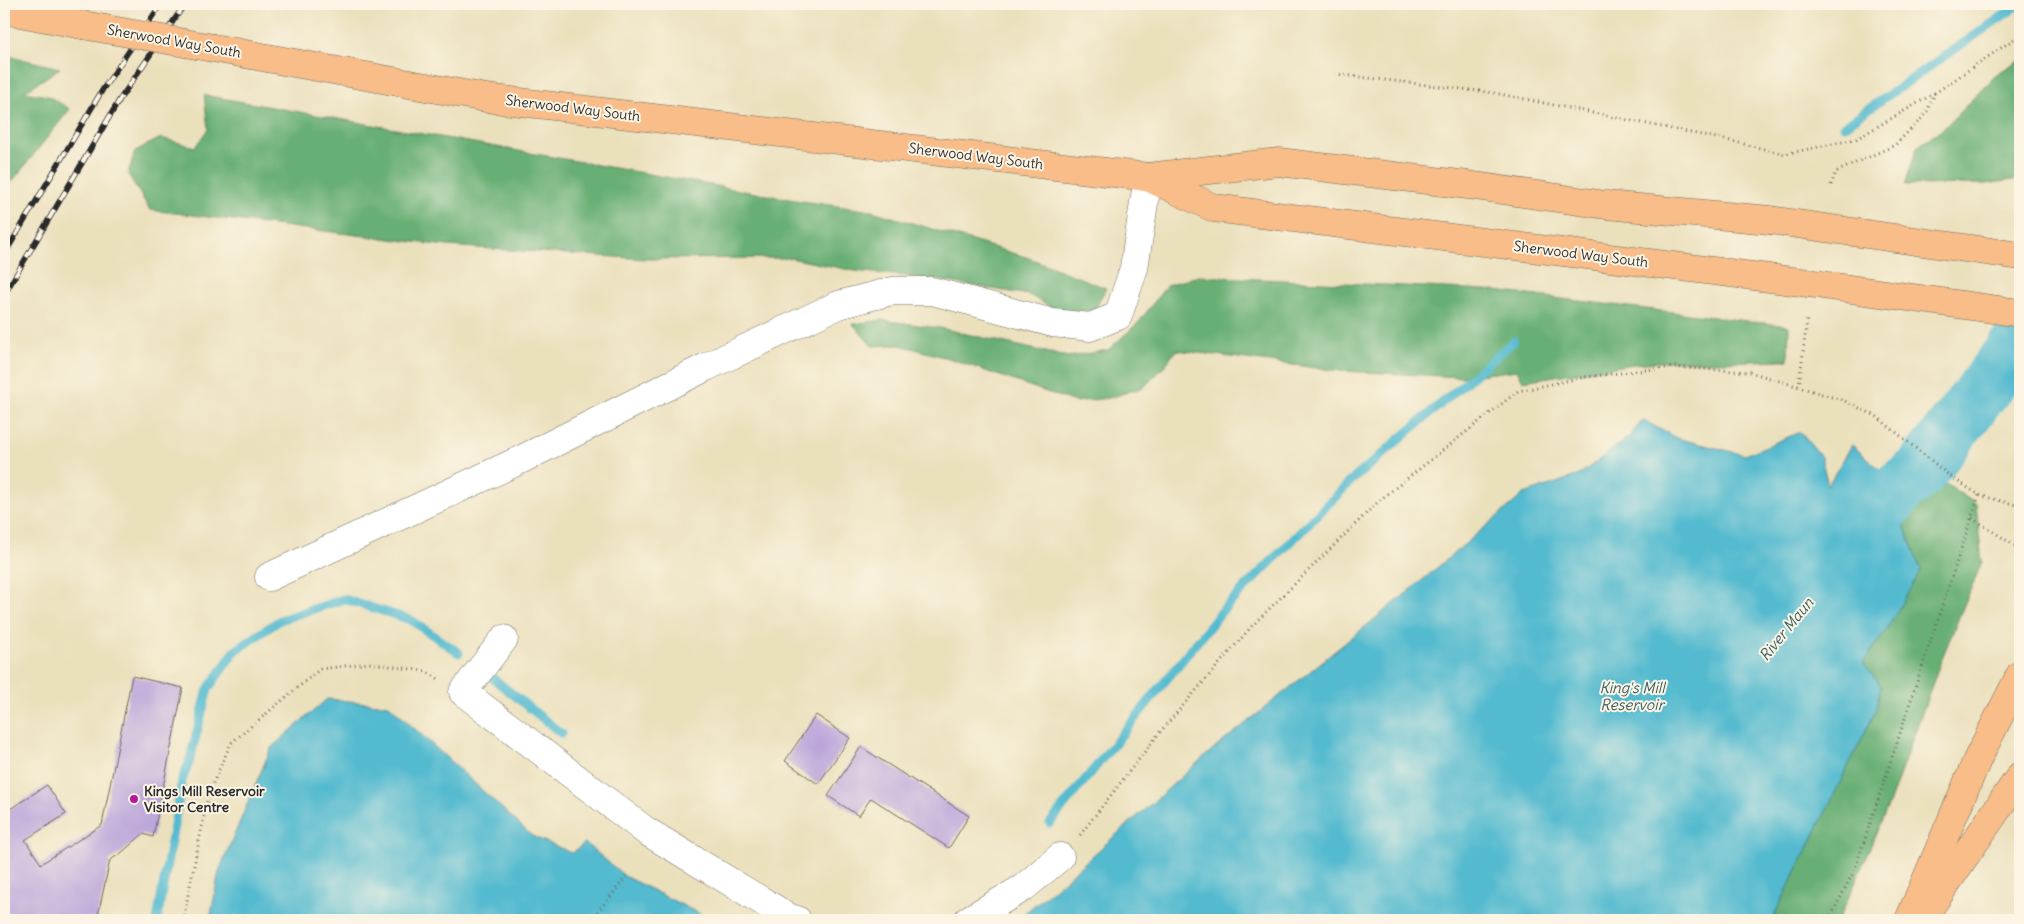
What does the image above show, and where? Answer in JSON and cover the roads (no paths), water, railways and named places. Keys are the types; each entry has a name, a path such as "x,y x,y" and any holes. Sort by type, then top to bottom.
{"highway":[{"name":"Sherwood Way South","path":"4,10 486,98 1148,177 1279,162 1468,185 1606,205 1770,220 2020,256"},
{"name":"Sherwood Way South","path":"1148,177 1214,208 1761,276 2020,313"},
{"path":"1909,920 1978,758 2020,675"},
{"path":"1921,920 2020,776"}],"lane":[{"path":"269,577 522,468 706,367 838,304 892,291 932,291 1053,323 1090,327 1118,316 1134,268 1148,177"},
{"path":"504,638 463,692 646,830 790,918 797,920"},
{"path":"968,920 1023,888 1060,857"}],"water":[{"name":"King's Mill Reservoir","path":"1643,420 1676,438 1745,455 1800,432 1821,457 1828,485 1852,445 1900,487 1900,515 1921,570 1887,629 1863,663 1881,686 1875,712 1772,920 1016,920 1064,881 1204,757 1413,588 1524,494 1579,475 1629,437"},
{"path":"327,699 389,705 532,836 572,853 585,843 626,877 712,920 210,920 219,871 271,748"}],"waterway":[{"path":"1844,126 2020,4"},
{"path":"1050,823 1223,610 1352,480 1514,341"},
{"name":"River Maun","path":"1852,546 1900,487 1920,472 2020,341"},
{"path":"157,920 182,780 189,763 208,689 235,651 280,620 344,599 411,620 459,653"},
{"path":"489,675 562,734"}],"railway":[{"path":"4,255 103,89 161,4"},
{"path":"4,295 120,99 185,4"}],"place":[{"name":"Kings Mill Reservoir Visitor Centre","path":"134,799"}]}
